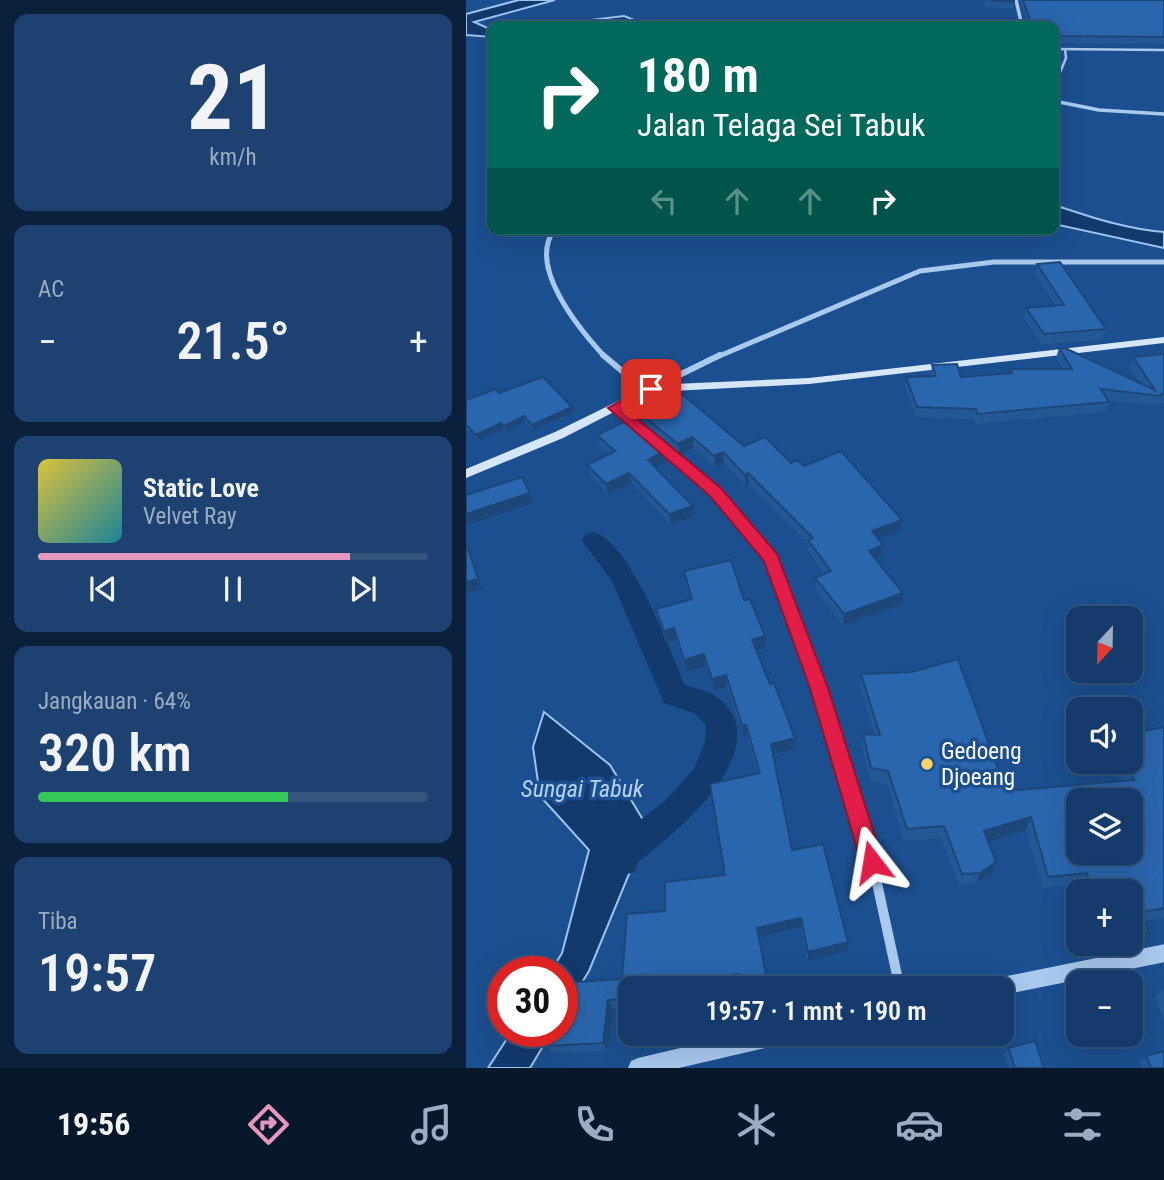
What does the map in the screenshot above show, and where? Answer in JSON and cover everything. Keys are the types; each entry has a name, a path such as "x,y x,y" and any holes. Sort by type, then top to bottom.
{"main road":[{"path":"466,474 559,435 649,391 809,381 1164,341"}],"street":[{"path":"1016,0 1021,21"},
{"path":"1059,49 1164,50"},
{"path":"1059,75 1066,58 1066,49"},
{"path":"1059,102 1099,110 1164,114"},
{"path":"551,235 544,245 545,261 579,330 613,367 649,391 730,350 920,271 994,262 1164,262"},
{"path":"615,408 715,492 771,558 819,688 867,836 897,976"},
{"path":"1014,984 1164,953"},
{"path":"638,1068 731,1046"}],"water":[{"path":"519,0 555,0 474,22 487,28 487,37 466,35 466,14"},
{"path":"624,16 637,21 582,21"},
{"path":"1059,207 1122,225 1164,232 1164,248 1059,225"},
{"name":"Sungai Tabuk","path":"544,712 610,765 648,828 589,971 578,989 578,956 560,956 589,850 540,796 533,747"},
{"path":"502,1047 542,1047 530,1068 488,1068"}],"building":[{"path":"1023,0 1164,0 1164,37 1059,36 1059,21 1030,21"},
{"path":"1060,262 1106,329 1044,334 1026,308 1064,305 1037,264"},
{"path":"1059,348 1065,348 1155,390 1133,357 1164,354 1164,393 1160,396 1101,389 1109,402 977,414 976,409 917,407 906,377 936,376 932,365 957,364 961,377 1012,373 1011,369 1072,369"},
{"path":"543,377 572,407 532,425 524,416 476,435 466,426 466,400 496,389 499,393"},
{"path":"683,395 744,446 765,437 791,463 797,460 804,466 841,451 902,520 872,531 883,545 869,551 903,593 844,614 815,578 831,571 808,540 813,538 748,473 745,475 723,452 714,456 692,437 678,444 641,414"},
{"path":"630,419 667,450 648,460 693,506 669,514 629,473 606,484 587,465 615,451 597,435"},
{"path":"522,477 530,493 466,514 466,495"},
{"path":"466,542 478,579 466,582"},
{"path":"731,560 744,600 750,599 765,636 752,640 770,684 774,683 795,738 771,744 792,850 823,844 848,942 808,952 801,918 757,928 766,974 758,976 622,976 627,914 665,911 665,882 725,875 710,784 760,773 746,725 742,725 726,675 712,679 704,654 684,660 674,628 664,631 656,609 692,599 684,571"},
{"path":"958,659 1006,791 1134,780 1131,774 1143,774 1143,726 1145,731 1164,727 1164,908 1143,912 1143,879 1088,879 1087,873 1048,877 1031,817 984,831 996,862 980,873 962,874 944,826 907,829 888,771 871,768 863,734 880,735 861,674 912,672"},
{"path":"1143,916 1148,933 1143,933"},
{"path":"618,979 618,1000 608,1000 603,1043 578,1044 578,982"},
{"path":"1035,1041 1044,1068 1015,1068 1008,1048"},
{"path":"1164,1051 1164,1068 1151,1068 1146,1056"}],"waterway":[{"path":"594,541 623,576 674,694 704,704 721,721 715,762 705,780 676,811 626,851 622,860"}],"place":[{"name":"Gedoeng Djoeang","path":"927,764"}],"route":[{"path":"651,389 615,408 715,492 771,558 819,688 867,836 872,862"}]}
